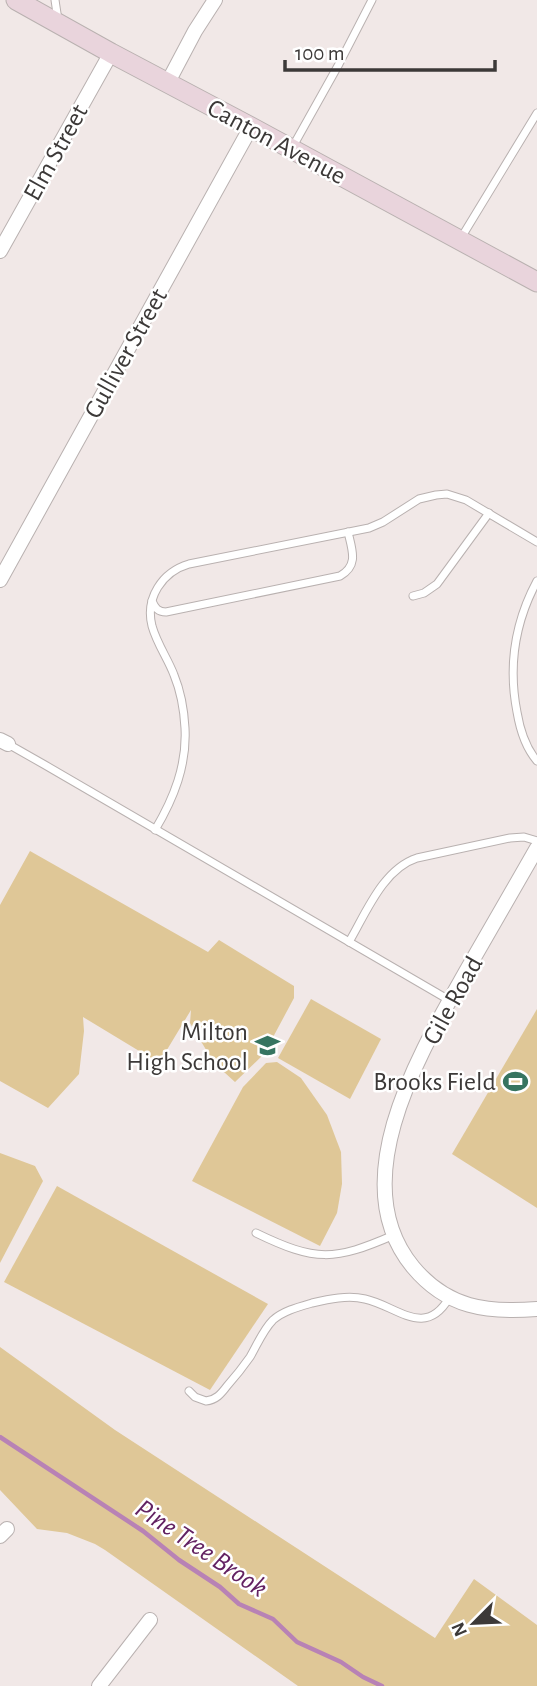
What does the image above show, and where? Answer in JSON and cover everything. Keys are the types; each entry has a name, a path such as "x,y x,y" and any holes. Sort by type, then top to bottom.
{"main road":[{"name":"Canton Avenue","path":"16,0 537,282"}],"street":[{"path":"168,82 215,0"},
{"name":"Elm Street","path":"0,251 111,53"},
{"name":"Gulliver Street","path":"0,580 251,127"},
{"name":"Gile Road","path":"537,848 450,1001 406,1087 391,1133 385,1188 394,1235 400,1249 420,1276 449,1298 467,1305 488,1310 537,1309"},
{"path":"99,1686 150,1620"}],"lane":[{"path":"55,0 59,24"},
{"path":"291,149 372,0"},
{"path":"459,240 537,113"},
{"path":"155,830 179,780 185,729 179,688 150,614 157,588 165,578 184,566 378,524 412,502 436,495 453,495 466,500 537,542"},
{"path":"413,596 424,593 437,584 489,513"},
{"path":"152,601 155,608 166,612 340,576 348,571 352,564 348,532"},
{"path":"537,581 517,631 513,670 515,701 521,729 537,761"},
{"path":"4,742 450,1001"},
{"path":"349,942 381,886 404,863 510,838 524,837 537,841"},
{"path":"256,1233 290,1248 320,1256 348,1252 394,1235"},
{"path":"189,1391 206,1401 216,1398 243,1366 270,1323 282,1314 301,1306 333,1299 363,1298 408,1317 422,1319 441,1310 449,1298"}],"shaded area":[{"path":"30,851 208,952 219,940 294,986 294,998 264,1054 235,1082 214,1063 190,1023 191,1010 159,1063 83,1017 79,1074 48,1108 0,1081 0,905"},
{"path":"311,999 381,1039 350,1099 278,1058"},
{"name":"Brooks Field","path":"537,1009 537,1208 452,1154"},
{"path":"277,1062 301,1078 327,1115 341,1152 342,1184 337,1213 320,1246 192,1181 243,1087 266,1063"},
{"path":"0,1153 35,1166 43,1181 0,1263"},
{"path":"57,1186 268,1304 210,1390 4,1282"},
{"path":"0,1347 115,1430 435,1638 474,1579 537,1625 537,1686 298,1686 105,1550 67,1533 37,1529 0,1490"}],"waterway":[{"name":"Pine Tree Brook","path":"0,1437 143,1531 239,1604 273,1619 297,1642 341,1662 382,1686"}],"place":[{"name":"Milton High School","path":"268,1046"},
{"name":"Brooks Field","path":"516,1081"}]}
